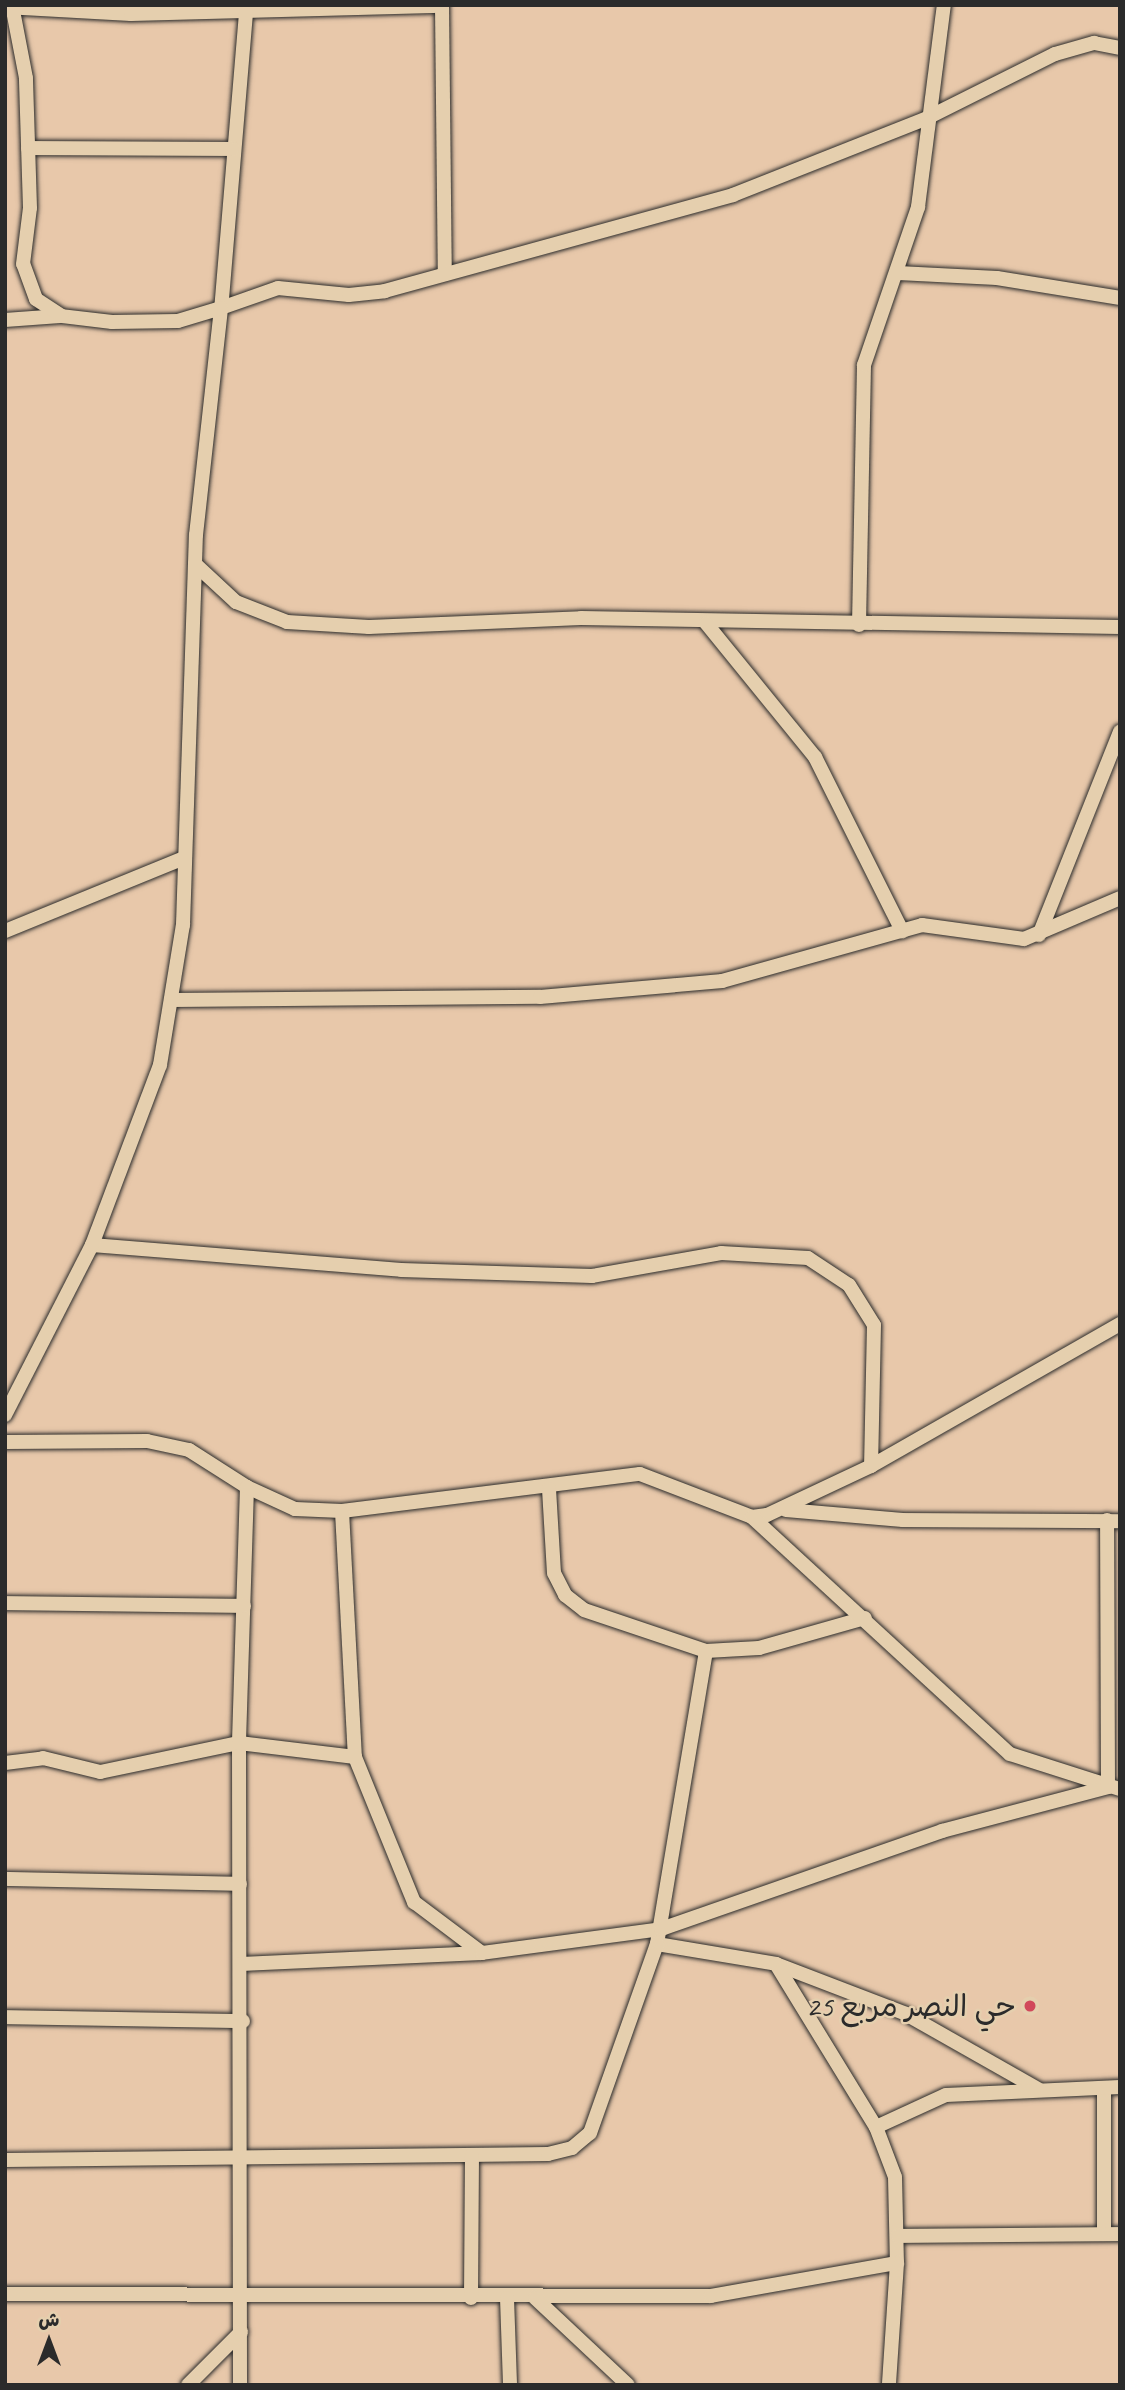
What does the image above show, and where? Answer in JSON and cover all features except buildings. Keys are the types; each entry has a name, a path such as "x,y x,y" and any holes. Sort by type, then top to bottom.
{"street":[{"path":"859,625 859,404 871,343 898,273 918,207 927,118 944,5"},
{"path":"62,316 36,299 24,276 28,148 26,78 10,7 246,13 312,8 442,6 445,274"},
{"path":"5,1415 93,1245 136,1142 172,1000 184,858 195,564 221,308 232,149 246,13"},
{"path":"5,320 62,316 162,322 221,308 266,290 349,295 445,274 733,195 927,118 1055,54 1094,43 1120,48"},
{"path":"28,148 232,149"},
{"path":"898,273 997,278 1120,298"},
{"path":"195,564 236,602 287,622 1120,627"},
{"path":"706,623 816,757 902,931"},
{"path":"1039,935 1120,731"},
{"path":"5,931 184,858"},
{"path":"172,1000 540,997 722,981 902,931 944,925 1006,937 1039,935 1120,898"},
{"path":"93,1245 401,1270 592,1276 721,1253 808,1258 849,1285 874,1325 871,1466"},
{"path":"752,1517 786,1510 871,1466 1120,1325"},
{"path":"5,1442 147,1441 189,1450 247,1487 295,1509 342,1511 549,1489 597,1475 640,1474 752,1517 1010,1754 1114,1788"},
{"path":"240,2385 243,2021 239,1743 247,1487"},
{"path":"549,1489 554,1573 565,1595 584,1610 706,1651 759,1648 865,1618"},
{"path":"786,1510 903,1520 1113,1521 1114,1788"},
{"path":"342,1511 355,1757 414,1902 482,1953"},
{"path":"5,1603 244,1606"},
{"path":"5,2160 548,2154 590,2133 661,1929 706,1651"},
{"path":"5,1763 43,1758 100,1772 239,1743 355,1757"},
{"path":"242,1964 482,1953 661,1929 943,1831 1114,1788"},
{"path":"5,1879 240,1884"},
{"path":"657,1944 776,1964 906,2014 1038,2089"},
{"path":"776,1964 876,2127 895,2177 898,2236 889,2385"},
{"path":"5,2017 243,2021"},
{"path":"876,2127 932,2098 1038,2089 1120,2087"},
{"path":"1104,2089 1104,2234"},
{"path":"471,2298 472,2155"},
{"path":"898,2236 1120,2234"},
{"path":"5,2294 710,2297 897,2263"},
{"path":"507,2298 510,2385"},
{"path":"535,2298 628,2385"},
{"path":"188,2385 242,2332"}],"place":[{"name":"حي النصر مربع 25","path":"1030,2006"}]}
